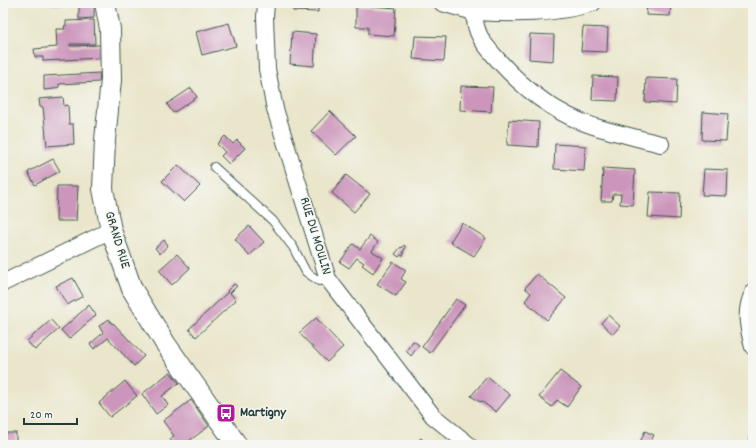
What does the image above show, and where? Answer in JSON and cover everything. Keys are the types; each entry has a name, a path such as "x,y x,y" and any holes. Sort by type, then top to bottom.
{"street":[{"name":"GRAND RUE","path":"105,3 110,29 111,80 105,140 103,189 111,230 132,289 165,343 237,445"},
{"name":"RUE DU MOULIN","path":"266,3 267,69 275,109 328,279 433,416 468,445"},
{"path":"442,3 474,12 521,14 562,11 593,3"},
{"path":"474,12 475,25 483,43 508,71 533,93 562,113 592,126 661,144"},
{"path":"3,283 111,230"},
{"path":"753,293 747,312 747,327 753,347"}],"lane":[{"path":"214,167 273,221 293,247 306,272 319,281 328,279"}],"building":[{"path":"51,3 94,3 94,18 79,19 79,5 51,5"},
{"path":"294,3 318,3 318,12 293,11"},
{"path":"647,3 671,3 670,16 646,15"},
{"path":"356,5 396,8 394,36 368,34 368,27 356,27"},
{"path":"94,20 95,44 70,44 70,46 101,45 101,58 43,61 43,57 35,57 34,49 57,47 56,29 65,29 64,26 66,26 66,21"},
{"path":"229,23 236,46 202,55 196,32"},
{"path":"583,27 608,28 607,52 581,51"},
{"path":"292,32 316,34 314,66 290,64"},
{"path":"530,34 554,35 553,61 529,59"},
{"path":"415,36 446,37 444,61 413,59"},
{"path":"100,73 99,82 59,84 59,87 54,89 44,90 44,76"},
{"path":"593,76 618,77 617,101 592,100"},
{"path":"646,78 677,79 676,104 645,102"},
{"path":"461,86 493,87 491,112 460,110"},
{"path":"191,88 197,97 173,113 167,104"},
{"path":"63,97 64,106 68,105 69,124 73,124 74,144 47,146 43,107 40,107 39,99"},
{"path":"330,111 356,136 336,155 311,131"},
{"path":"703,112 728,114 726,141 702,140"},
{"path":"509,120 539,122 538,147 507,145"},
{"path":"225,136 233,144 237,140 245,148 229,164 221,156 225,152 217,144"},
{"path":"555,144 586,146 584,171 554,169"},
{"path":"53,159 60,171 35,185 28,172"},
{"path":"178,165 200,186 184,202 162,181"},
{"path":"603,168 635,170 633,205 620,204 621,194 613,194 612,201 601,201"},
{"path":"704,169 728,170 727,196 702,195"},
{"path":"346,175 370,194 354,212 332,193"},
{"path":"57,186 78,186 76,221 56,221"},
{"path":"650,192 680,193 679,219 648,217"},
{"path":"462,223 486,238 474,256 450,242"},
{"path":"249,226 264,242 249,256 235,239"},
{"path":"370,236 378,242 372,251 383,258 373,273 362,265 364,263 357,258 349,268 340,262 353,244 360,249"},
{"path":"164,240 168,245 160,254 155,248"},
{"path":"404,245 406,247 403,252 404,254 403,256 401,255 399,257 395,254"},
{"path":"177,254 190,268 172,285 159,270"},
{"path":"393,262 406,270 401,279 406,282 396,296 377,284"},
{"path":"537,274 566,298 547,320 525,301 531,293 525,288"},
{"path":"73,278 83,296 67,305 56,286"},
{"path":"234,284 237,286 230,293 236,300 196,337 189,329 228,292 227,291"},
{"path":"456,299 465,305 430,353 422,347"},
{"path":"89,305 96,315 69,339 61,330"},
{"path":"608,315 620,326 613,334 601,323"},
{"path":"316,318 343,347 327,362 299,333"},
{"path":"109,319 112,324 113,323 144,356 134,366 108,338 94,349 90,344 103,333 99,326"},
{"path":"51,320 59,329 35,350 27,341"},
{"path":"413,341 419,345 411,356 406,351"},
{"path":"560,371 581,387 567,407 557,400 552,407 539,397"},
{"path":"170,372 179,383 162,396 168,405 156,414 142,394"},
{"path":"487,377 510,395 496,412 471,396"},
{"path":"125,381 137,396 110,417 99,403"},
{"path":"191,400 209,426 189,441 192,445 174,445 170,439 174,436 163,421"},
{"path":"751,427 753,427 753,445 749,445"},
{"path":"645,431 654,435 649,445 639,445"},
{"path":"3,433 16,433 16,445 3,445"},
{"path":"421,438 427,445 413,445"}],"place":[{"name":"Martigny","path":"226,413"}]}
